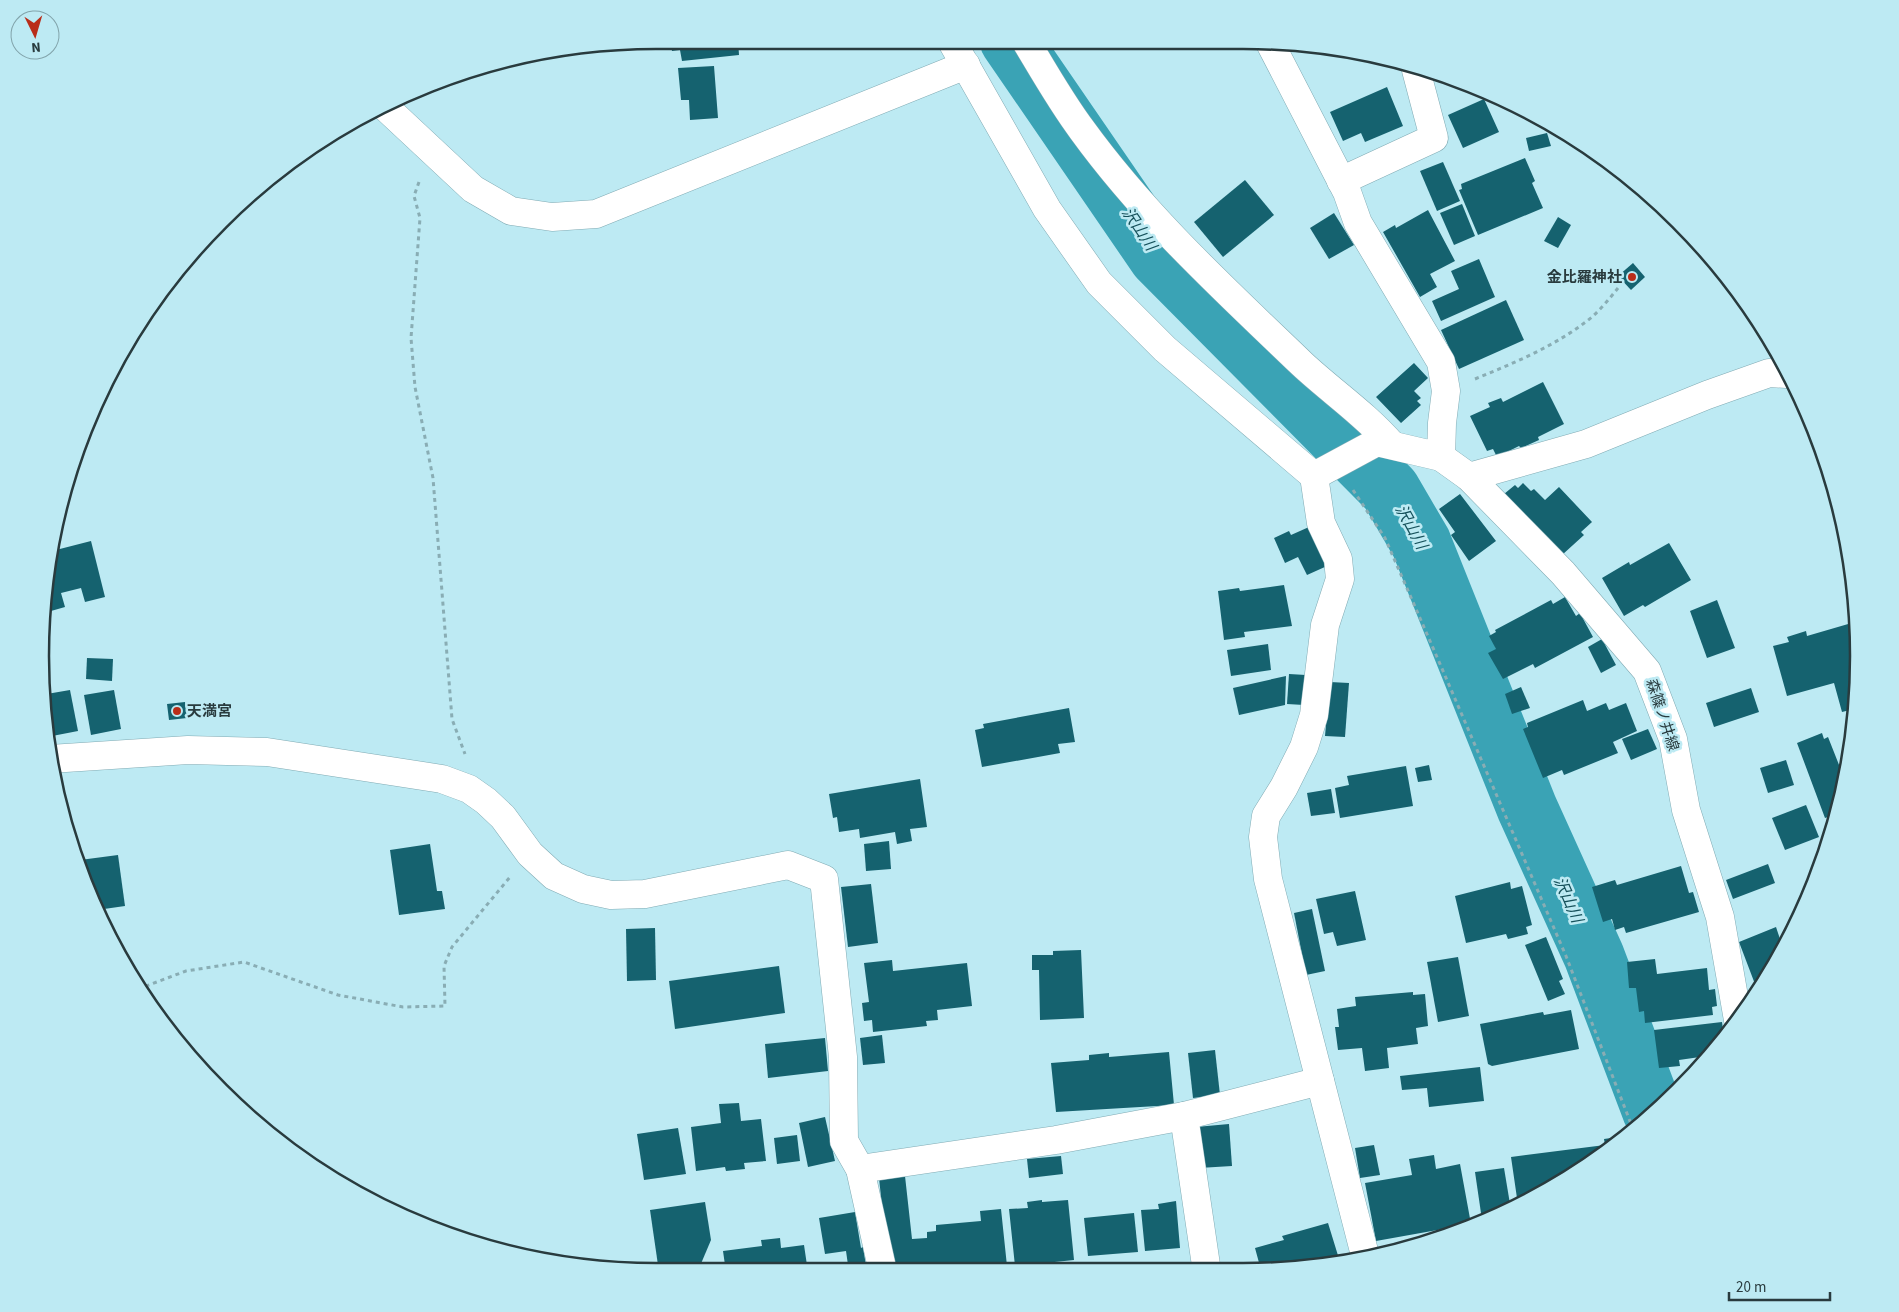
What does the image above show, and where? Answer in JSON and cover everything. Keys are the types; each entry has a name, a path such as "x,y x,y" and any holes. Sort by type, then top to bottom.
{"street":[{"path":"956,49 1047,209 1099,283 1165,349 1329,468"},
{"path":"1032,49 1081,129 1122,182 1215,280 1325,386 1374,425 1384,444"},
{"path":"1273,50 1341,181 1358,223 1441,362 1446,391 1442,423 1441,457 1384,444 1329,468"},
{"path":"389,110 473,190 511,212 552,217 596,214 966,65"},
{"path":"1341,181 1434,138 1417,74"},
{"path":"1469,477 1586,444 1707,395 1769,373 1781,374"},
{"name":"森篠ノ井線","path":"1441,457 1469,477 1563,573 1648,671 1673,739 1686,810 1720,917 1737,1008"},
{"path":"1329,468 1321,523 1338,559 1340,579 1325,625 1314,715 1304,746 1284,787 1266,816 1263,837 1268,879 1364,1251"},
{"path":"58,759 188,750 266,752 442,779 469,789 503,817 530,854 554,876 583,889 611,895 645,894 788,865 824,879 843,1057 844,1141 860,1169 881,1263"},
{"path":"860,1169 1056,1140 1184,1116 1320,1081"},
{"path":"1184,1116 1206,1263"}],"path":[{"path":"434,153 423,172 414,196 420,218 410,338 415,387 433,478 452,719 468,765 469,789"},
{"path":"1446,391 1544,350 1593,316 1618,288"},
{"path":"1329,468 1385,538 1566,956 1631,1123"},
{"path":"146,986 186,971 244,962 338,994 404,1007 445,1006 444,966 452,947 530,854"}],"building":[{"path":"672,49 739,49 739,55 682,61 680,50 672,51"},
{"path":"714,66 718,118 690,120 689,100 681,100 678,68"},
{"path":"1387,87 1403,126 1365,142 1361,133 1343,141 1330,112"},
{"path":"1484,99 1499,132 1463,148 1448,115"},
{"path":"1547,133 1551,146 1529,151 1526,138"},
{"path":"1525,158 1535,181 1532,183 1543,208 1478,235 1459,190 1462,189 1461,184"},
{"path":"1443,162 1460,201 1437,211 1420,171"},
{"path":"1245,180 1274,215 1223,257 1194,222"},
{"path":"1462,204 1475,236 1454,245 1440,213"},
{"path":"1428,210 1455,261 1430,274 1437,287 1420,297 1383,232 1395,225 1396,228"},
{"path":"1334,213 1354,245 1329,259 1310,228"},
{"path":"1558,217 1571,225 1558,248 1544,241"},
{"path":"1479,259 1495,297 1441,321 1432,301 1459,289 1451,271"},
{"name":"金比羅神社","path":"1633,263 1645,277 1631,290 1618,276"},
{"path":"1506,300 1524,340 1459,369 1441,330"},
{"path":"1414,363 1428,378 1414,391 1421,398 1417,401 1421,405 1401,423 1376,397"},
{"path":"1543,382 1564,424 1538,437 1539,440 1521,448 1519,446 1497,457 1493,449 1487,451 1470,416 1490,407 1488,403 1501,398 1503,402"},
{"path":"1523,483 1531,491 1534,489 1545,500 1559,487 1592,522 1581,532 1584,535 1562,555 1504,494 1515,485 1518,488"},
{"path":"1460,494 1496,541 1469,561 1451,535 1455,532 1439,509"},
{"path":"1309,527 1327,566 1307,575 1298,557 1285,563 1274,538 1289,531 1291,535"},
{"path":"91,541 105,597 85,602 81,588 61,593 65,607 50,611 58,549"},
{"path":"1669,543 1691,580 1645,607 1643,605 1624,616 1602,578 1629,562 1630,565"},
{"path":"1284,585 1292,626 1244,632 1245,637 1224,640 1218,591 1239,588 1240,591"},
{"path":"1565,597 1576,616 1580,613 1593,637 1535,668 1533,664 1503,679 1488,653 1496,649 1489,636 1496,632 1495,630 1551,600 1553,604"},
{"path":"1717,600 1735,648 1707,658 1690,611"},
{"path":"1849,624 1848,711 1842,712 1834,683 1787,696 1773,646 1789,642 1787,637 1806,631 1807,636"},
{"path":"1602,639 1616,665 1601,673 1588,647"},
{"path":"1268,644 1271,670 1231,676 1227,650"},
{"path":"87,658 113,659 112,681 86,679"},
{"path":"1289,674 1306,675 1304,705 1287,704"},
{"path":"1286,676 1285,705 1239,715 1233,688"},
{"path":"1330,682 1349,683 1345,737 1325,736"},
{"path":"1521,687 1530,708 1512,714 1505,694"},
{"path":"1751,688 1759,712 1714,727 1706,703"},
{"path":"70,690 78,731 54,736 50,693"},
{"path":"114,690 121,729 91,735 84,695"},
{"path":"1583,700 1587,711 1606,703 1609,710 1626,703 1637,731 1613,742 1618,753 1564,775 1562,770 1543,778 1523,729 1528,727 1527,723"},
{"name":"天満宮","path":"185,702 187,718 169,720 167,704"},
{"path":"1069,708 1075,742 1058,744 1060,753 982,767 975,730 984,728 983,724"},
{"path":"1648,729 1657,749 1631,760 1622,739"},
{"path":"1822,733 1824,739 1828,737 1840,767 1829,817 1825,818 1797,743"},
{"path":"1786,760 1794,785 1768,793 1760,768"},
{"path":"1429,765 1432,780 1418,782 1415,768"},
{"path":"1406,766 1413,806 1340,818 1335,788 1349,785 1347,776"},
{"path":"920,779 927,827 910,829 912,841 897,844 895,832 860,838 859,829 839,832 837,817 833,818 829,794"},
{"path":"1331,789 1335,813 1311,816 1307,793"},
{"path":"1806,805 1819,837 1785,850 1772,818"},
{"path":"889,841 891,869 866,871 864,844"},
{"path":"430,844 437,891 442,891 445,909 399,915 390,850"},
{"path":"118,855 125,906 104,909 84,859"},
{"path":"1768,864 1775,883 1733,899 1726,880"},
{"path":"1681,866 1689,893 1693,892 1699,912 1626,933 1624,927 1615,930 1612,919 1603,922 1592,887 1615,880 1617,885"},
{"path":"1510,882 1511,889 1522,886 1532,925 1526,927 1528,934 1508,939 1506,934 1466,943 1455,896"},
{"path":"871,884 878,943 848,947 841,887"},
{"path":"1355,891 1366,940 1337,946 1333,932 1324,934 1316,899"},
{"path":"1312,909 1325,971 1306,975 1294,913"},
{"path":"1776,927 1781,939 1754,983 1739,942"},
{"path":"655,928 656,980 627,981 626,929"},
{"path":"1546,937 1563,979 1559,981 1565,994 1548,1001 1525,945"},
{"path":"1081,950 1084,1018 1040,1020 1039,970 1032,970 1032,955 1053,955 1053,951"},
{"path":"1458,957 1469,1016 1438,1022 1427,962"},
{"path":"1655,959 1657,974 1707,968 1709,990 1715,989 1717,1006 1712,1007 1713,1015 1645,1023 1644,1011 1639,1012 1636,988 1629,988 1627,962"},
{"path":"892,960 893,971 967,963 972,1006 937,1010 938,1020 926,1021 927,1026 873,1032 872,1020 864,1021 862,1003 869,1002 864,963"},
{"path":"779,966 785,1013 675,1029 669,981"},
{"path":"1413,992 1413,995 1425,994 1428,1026 1416,1028 1418,1044 1387,1048 1389,1068 1365,1071 1362,1048 1338,1050 1335,1027 1339,1027 1337,1009 1356,1006 1355,997"},
{"path":"1571,1010 1579,1049 1492,1066 1488,1064 1480,1024 1543,1012 1544,1015"},
{"path":"1722,1022 1723,1029 1699,1057 1679,1060 1680,1066 1659,1068 1654,1030"},
{"path":"882,1035 885,1063 863,1065 860,1038"},
{"path":"825,1038 828,1071 768,1078 765,1044"},
{"path":"1215,1050 1220,1095 1193,1098 1188,1053"},
{"path":"1169,1052 1174,1105 1056,1112 1051,1063 1089,1060 1089,1055 1109,1053 1109,1057"},
{"path":"1480,1067 1484,1101 1429,1107 1427,1088 1402,1090 1400,1076"},
{"path":"739,1103 741,1121 761,1119 766,1161 744,1163 745,1169 726,1171 725,1167 696,1171 691,1127 721,1123 719,1104"},
{"path":"825,1117 835,1161 808,1167 799,1123"},
{"path":"1229,1124 1232,1166 1199,1168 1196,1127"},
{"path":"678,1128 686,1174 644,1180 637,1134"},
{"path":"797,1135 800,1161 777,1164 774,1138"},
{"path":"1613,1138 1605,1144 1604,1139"},
{"path":"1374,1145 1380,1175 1360,1178 1355,1148"},
{"path":"1602,1145 1547,1182 1517,1198 1511,1157"},
{"path":"1434,1155 1436,1169 1460,1164 1470,1219 1443,1229 1376,1241 1365,1183 1412,1175 1409,1159"},
{"path":"1061,1156 1063,1174 1029,1178 1027,1159"},
{"path":"1504,1168 1510,1202 1481,1214 1475,1172"},
{"path":"905,1176 912,1239 927,1238 927,1232 936,1231 936,1225 981,1221 980,1211 1001,1209 1007,1263 888,1263 879,1178"},
{"path":"1068,1200 1074,1260 1044,1263 1015,1263 1009,1209 1028,1208 1027,1202"},
{"path":"1176,1201 1180,1248 1145,1251 1141,1210 1159,1209 1158,1204"},
{"path":"705,1202 711,1240 701,1263 658,1263 650,1210"},
{"path":"855,1212 866,1263 848,1263 846,1251 825,1254 819,1218"},
{"path":"1134,1213 1138,1252 1088,1256 1084,1218"},
{"path":"1328,1223 1338,1256 1283,1262 1259,1263 1255,1248 1284,1240 1282,1236"},
{"path":"780,1238 781,1248 804,1245 807,1263 725,1263 723,1251 762,1246 761,1240"}],"waterway":[{"name":"沢山川","path":"1016,49 1159,257 1390,490 1421,543 1527,808 1594,956 1651,1106"}],"place":[{"name":"金比羅神社","path":"1632,277"},
{"name":"天満宮","path":"177,711"}]}
